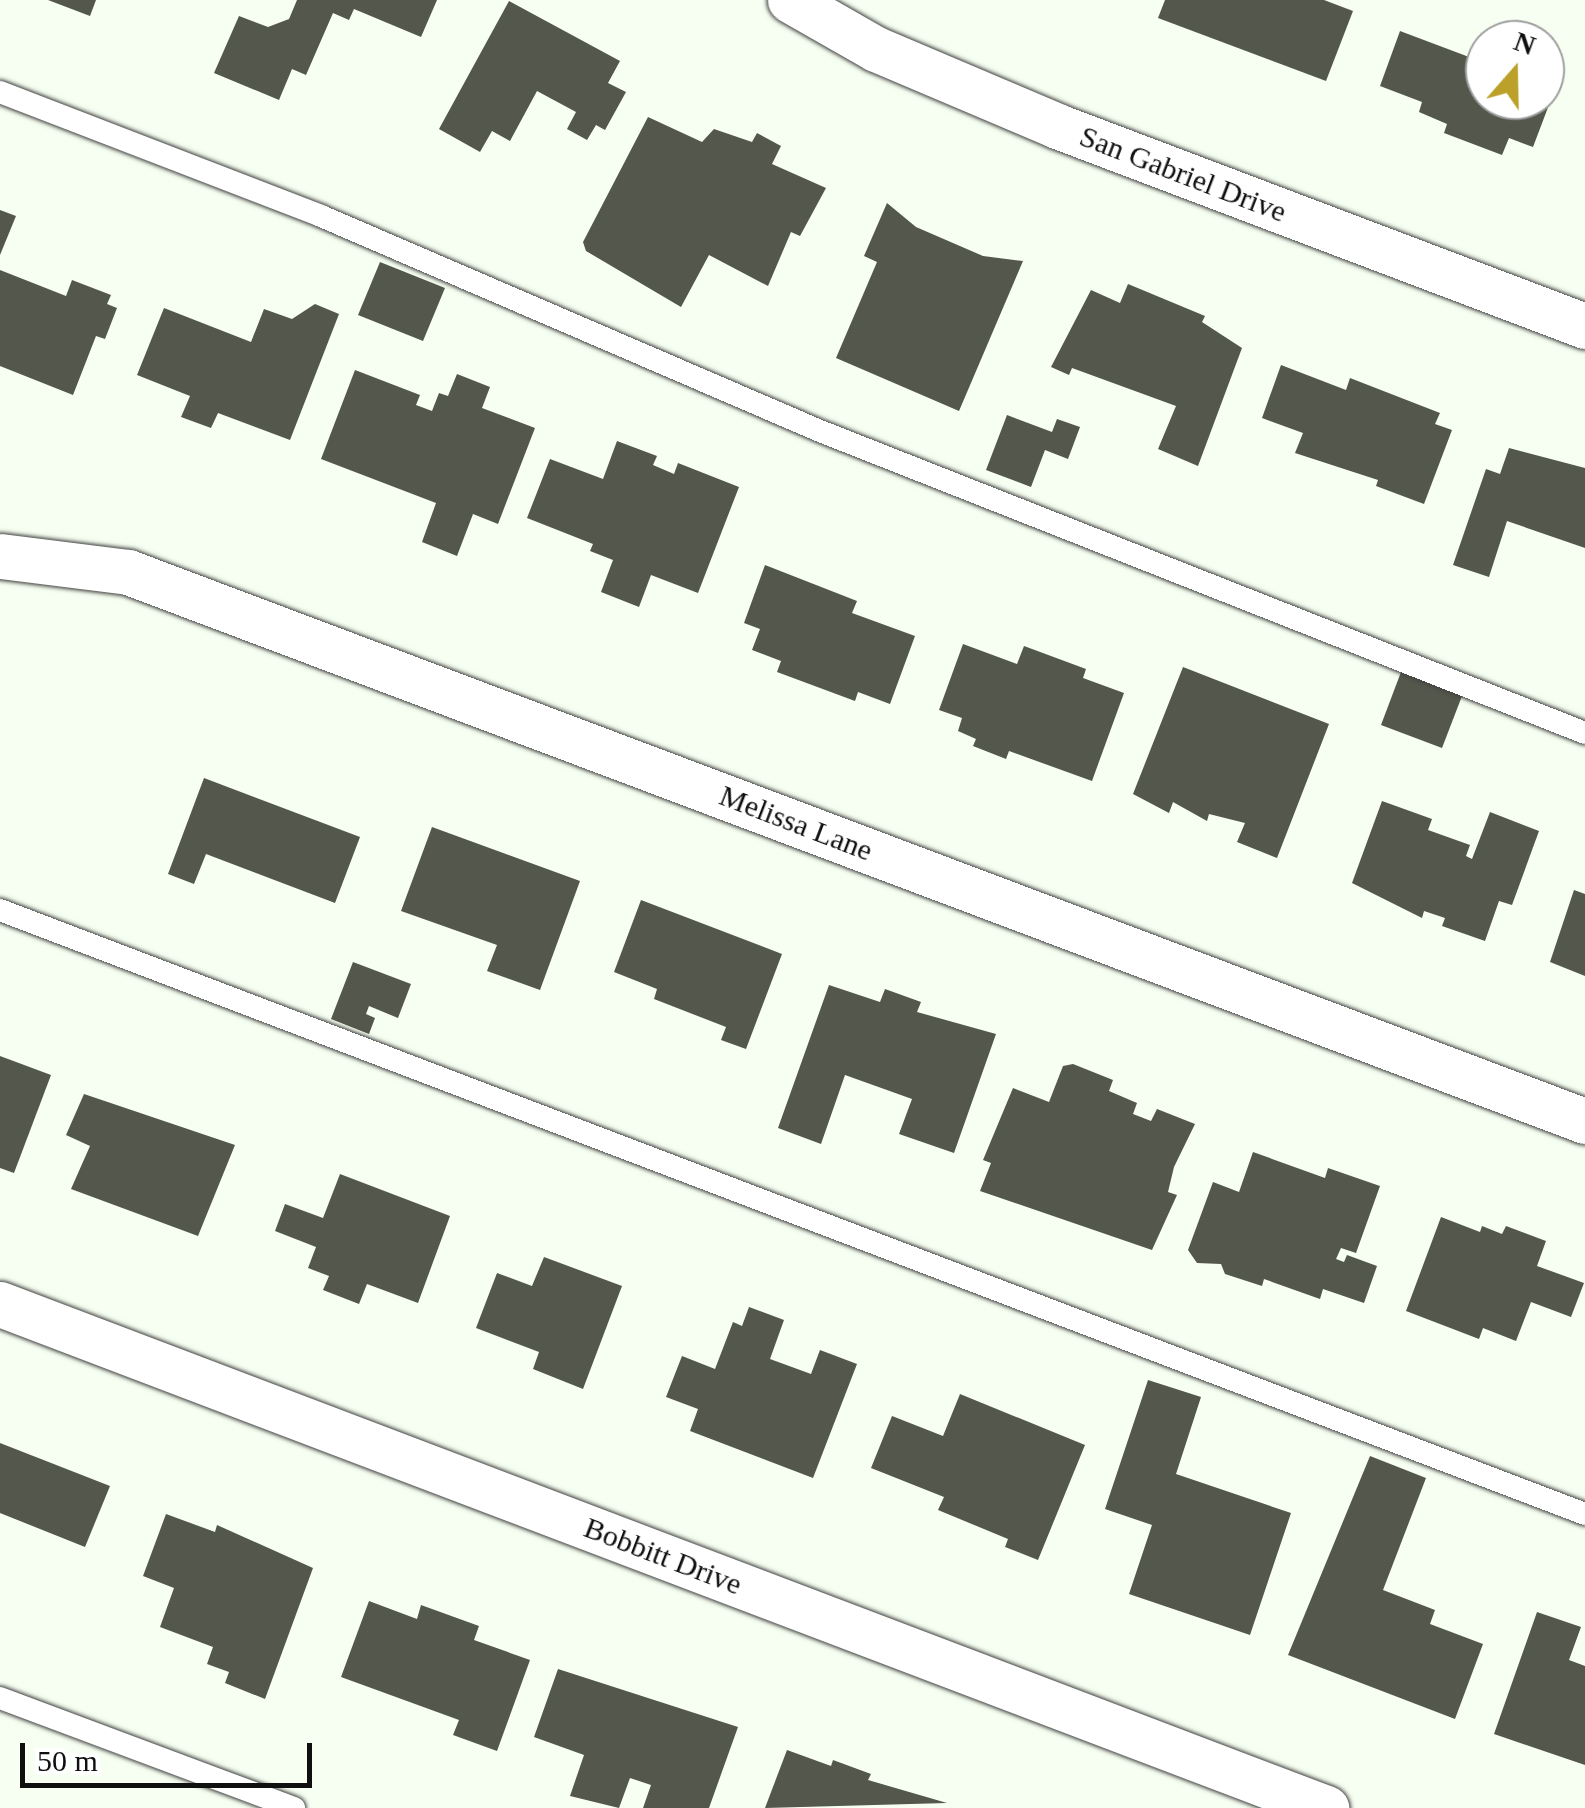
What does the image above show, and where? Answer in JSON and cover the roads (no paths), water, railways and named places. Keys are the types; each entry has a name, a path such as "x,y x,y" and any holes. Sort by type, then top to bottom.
{"street":[{"name":"San Gabriel Drive","path":"790,0 876,49 1058,126 1585,326"},
{"name":"Melissa Lane","path":"0,556 128,572 1585,1120"},
{"name":"Bobbitt Drive","path":"0,1304 1326,1808"}],"lane":[{"path":"0,92 321,216 820,431 1585,733"},
{"path":"0,910 1585,1514"},
{"path":"0,1698 294,1808"}]}
